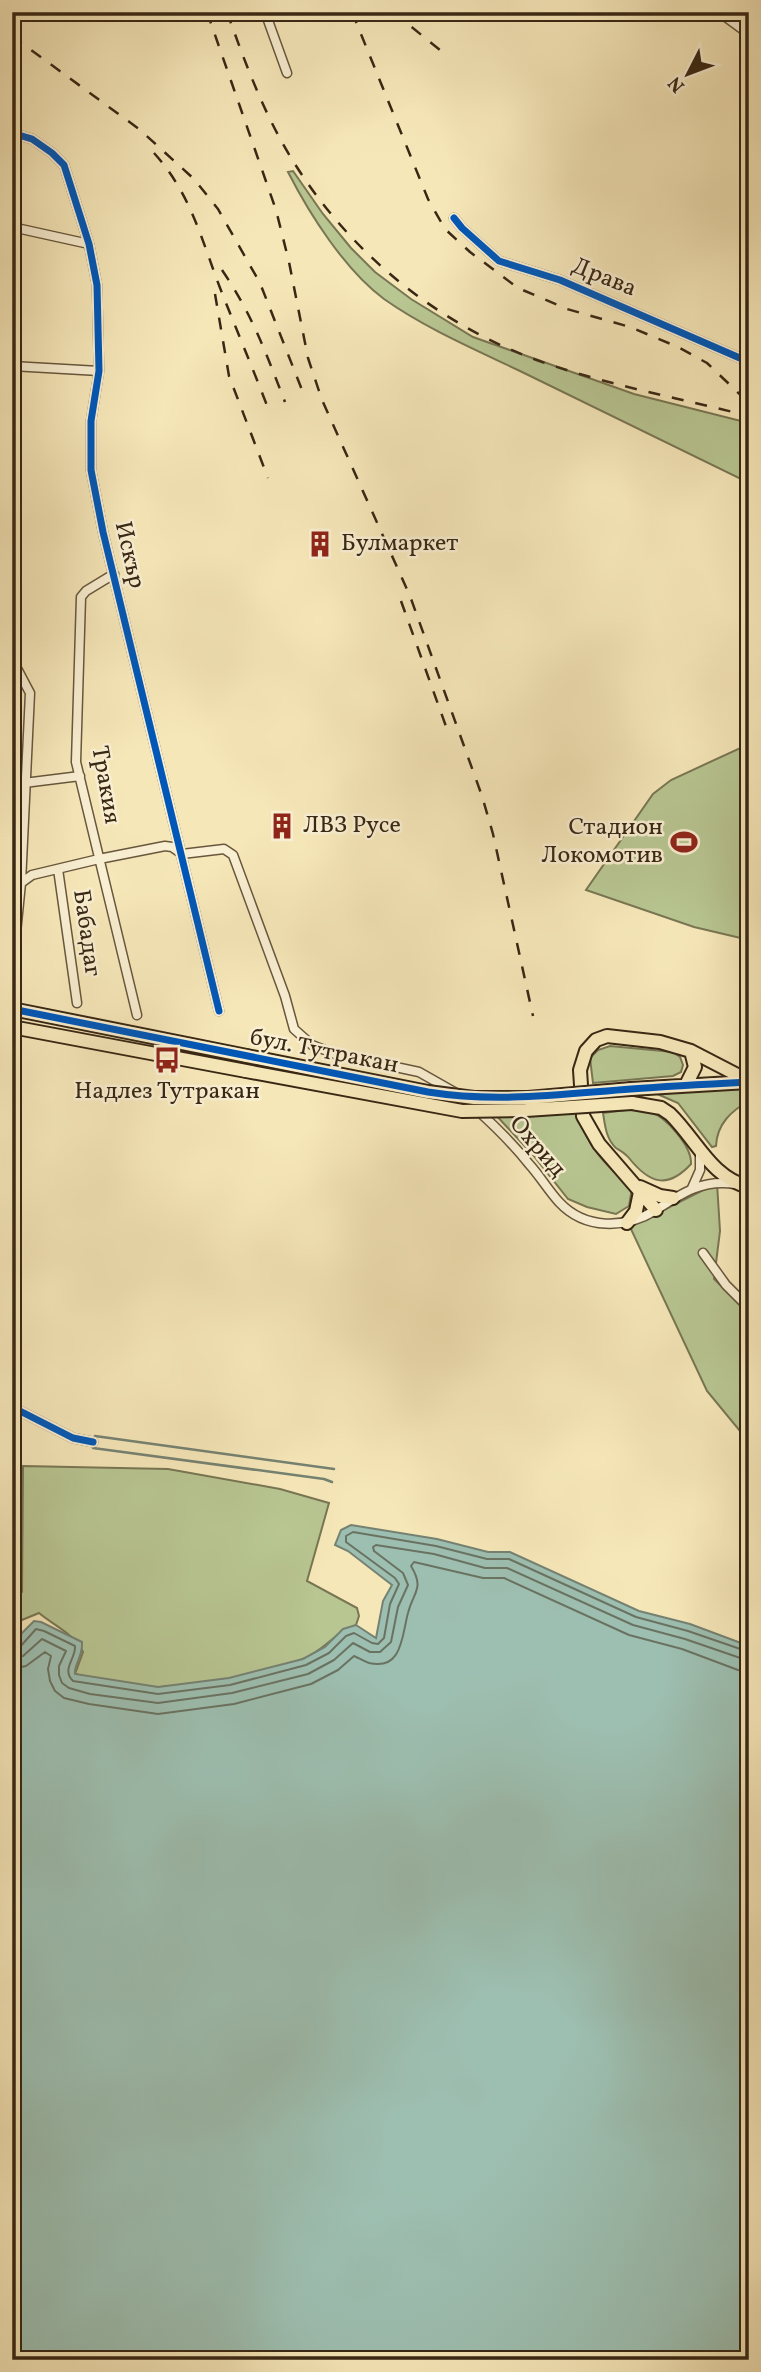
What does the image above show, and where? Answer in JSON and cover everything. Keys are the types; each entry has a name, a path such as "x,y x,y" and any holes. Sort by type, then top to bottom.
{"main road":[{"name":"бул. Тутракан","path":"12,1009 428,1092 474,1098 528,1098 749,1082"},
{"name":"бул. Тутракан","path":"12,1027 462,1111 632,1103 661,1108 670,1114 715,1168 735,1184"},
{"path":"656,1210 598,1144 583,1116 580,1086 582,1061 596,1040 607,1036 660,1042 691,1051 749,1082"},
{"path":"686,1085 695,1067 691,1051"},
{"path":"735,1184 749,1187"},
{"path":"637,1188 673,1199"},
{"path":"627,1223 636,1211 637,1188"}],"street":[{"path":"265,12 287,73"},
{"path":"719,12 749,34"},
{"name":"Искър","path":"12,133 32,139 64,165 89,244 97,285 99,371 91,421 91,470 219,1010"},
{"name":"Драва","path":"454,218 461,228 499,261 571,285 749,362"},
{"path":"12,227 89,244"},
{"path":"12,366 99,371"},
{"name":"Тракия","path":"114,574 86,590 81,597 76,762 138,1015"},
{"path":"12,659 30,693 21,883 12,973"},
{"path":"24,783 80,776"},
{"path":"21,883 33,875 165,846 172,847 181,854"},
{"name":"Охрид","path":"181,854 223,849 233,855 285,996 294,1029 312,1045 335,1054 419,1072 452,1090 472,1104 510,1140 558,1201 583,1220 614,1225 627,1223 656,1210 692,1188"},
{"name":"Бабадаг","path":"58,869 77,1003"},
{"path":"692,1188 700,1170 700,1149"},
{"path":"692,1188 712,1182 735,1184"},
{"path":"703,1253 726,1284 749,1308"},
{"path":"12,1407 73,1438 93,1442"}],"green space":[{"path":"293,171 323,214 375,272 411,299 473,337 634,394 749,423 749,483 450,338 384,299 356,273 330,241 288,172"},
{"name":"Стадион Локомотив","path":"749,744 749,940 694,927 586,890 653,794 671,780"},
{"path":"610,1046 673,1052 680,1057 683,1065 681,1072 673,1076 593,1083 590,1058 598,1050"},
{"path":"749,1086 749,1101 726,1119 719,1131 716,1146 712,1147 678,1103 655,1093"},
{"path":"633,1109 657,1115 683,1141 691,1164 674,1178 651,1178 636,1167 610,1140 603,1113"},
{"path":"577,1111 591,1145 632,1188 629,1206 616,1214 568,1199 533,1155 493,1112"},
{"path":"717,1183 720,1231 714,1279 749,1314 749,1442 707,1391 630,1227"},
{"path":"23,1466 168,1469 280,1489 329,1503 307,1581 357,1608 359,1616 356,1625 303,1659 251,1674 213,1681 151,1687 75,1674 83,1652 69,1635 39,1613 17,1622 12,1616 12,1597 22,1592"}],"water":[{"path":"351,1525 437,1539 488,1552 510,1552 639,1611 690,1624 749,1646 749,2360 12,2360 12,1643 34,1621 41,1622 82,1642 75,1674 158,1687 229,1678 303,1659 325,1647 343,1629 356,1625 376,1638 383,1601 392,1585 348,1551 335,1545 341,1530"}],"waterway":[{"path":"95,1436 334,1469"},
{"path":"93,1448 332,1482"}],"railway":[{"path":"207,12 276,210 308,358 322,400 410,596 482,796 493,834 533,1016"},
{"path":"227,12 267,112 306,181 363,249 395,278 430,305 467,328 548,364 622,386 749,416"},
{"path":"352,12 428,199 445,229 470,252 518,288 567,309 630,327 678,347 707,363 749,403"},
{"path":"393,12 440,50"},
{"path":"12,36 139,129 194,179 218,209 260,283 304,395"},
{"path":"154,153 187,202 268,408"},
{"path":"222,270 250,318 285,402"},
{"path":"215,294 229,376 268,478"},
{"path":"401,601 448,732"}],"cycle path":[{"path":"12,133 32,139 64,165 89,244 97,285 99,371 91,421 91,470 103,532 219,1011"},
{"path":"454,218 499,261 560,280 749,362"},
{"path":"12,1009 454,1095 530,1097 749,1082"},
{"path":"12,1407 73,1438 93,1442"}],"place":[{"name":"Булмаркет","path":"320,544"},
{"name":"ЛВЗ Русе","path":"282,826"},
{"name":"Стадион Локомотив","path":"684,842"},
{"name":"Надлез Тутракан","path":"167,1060"}]}
